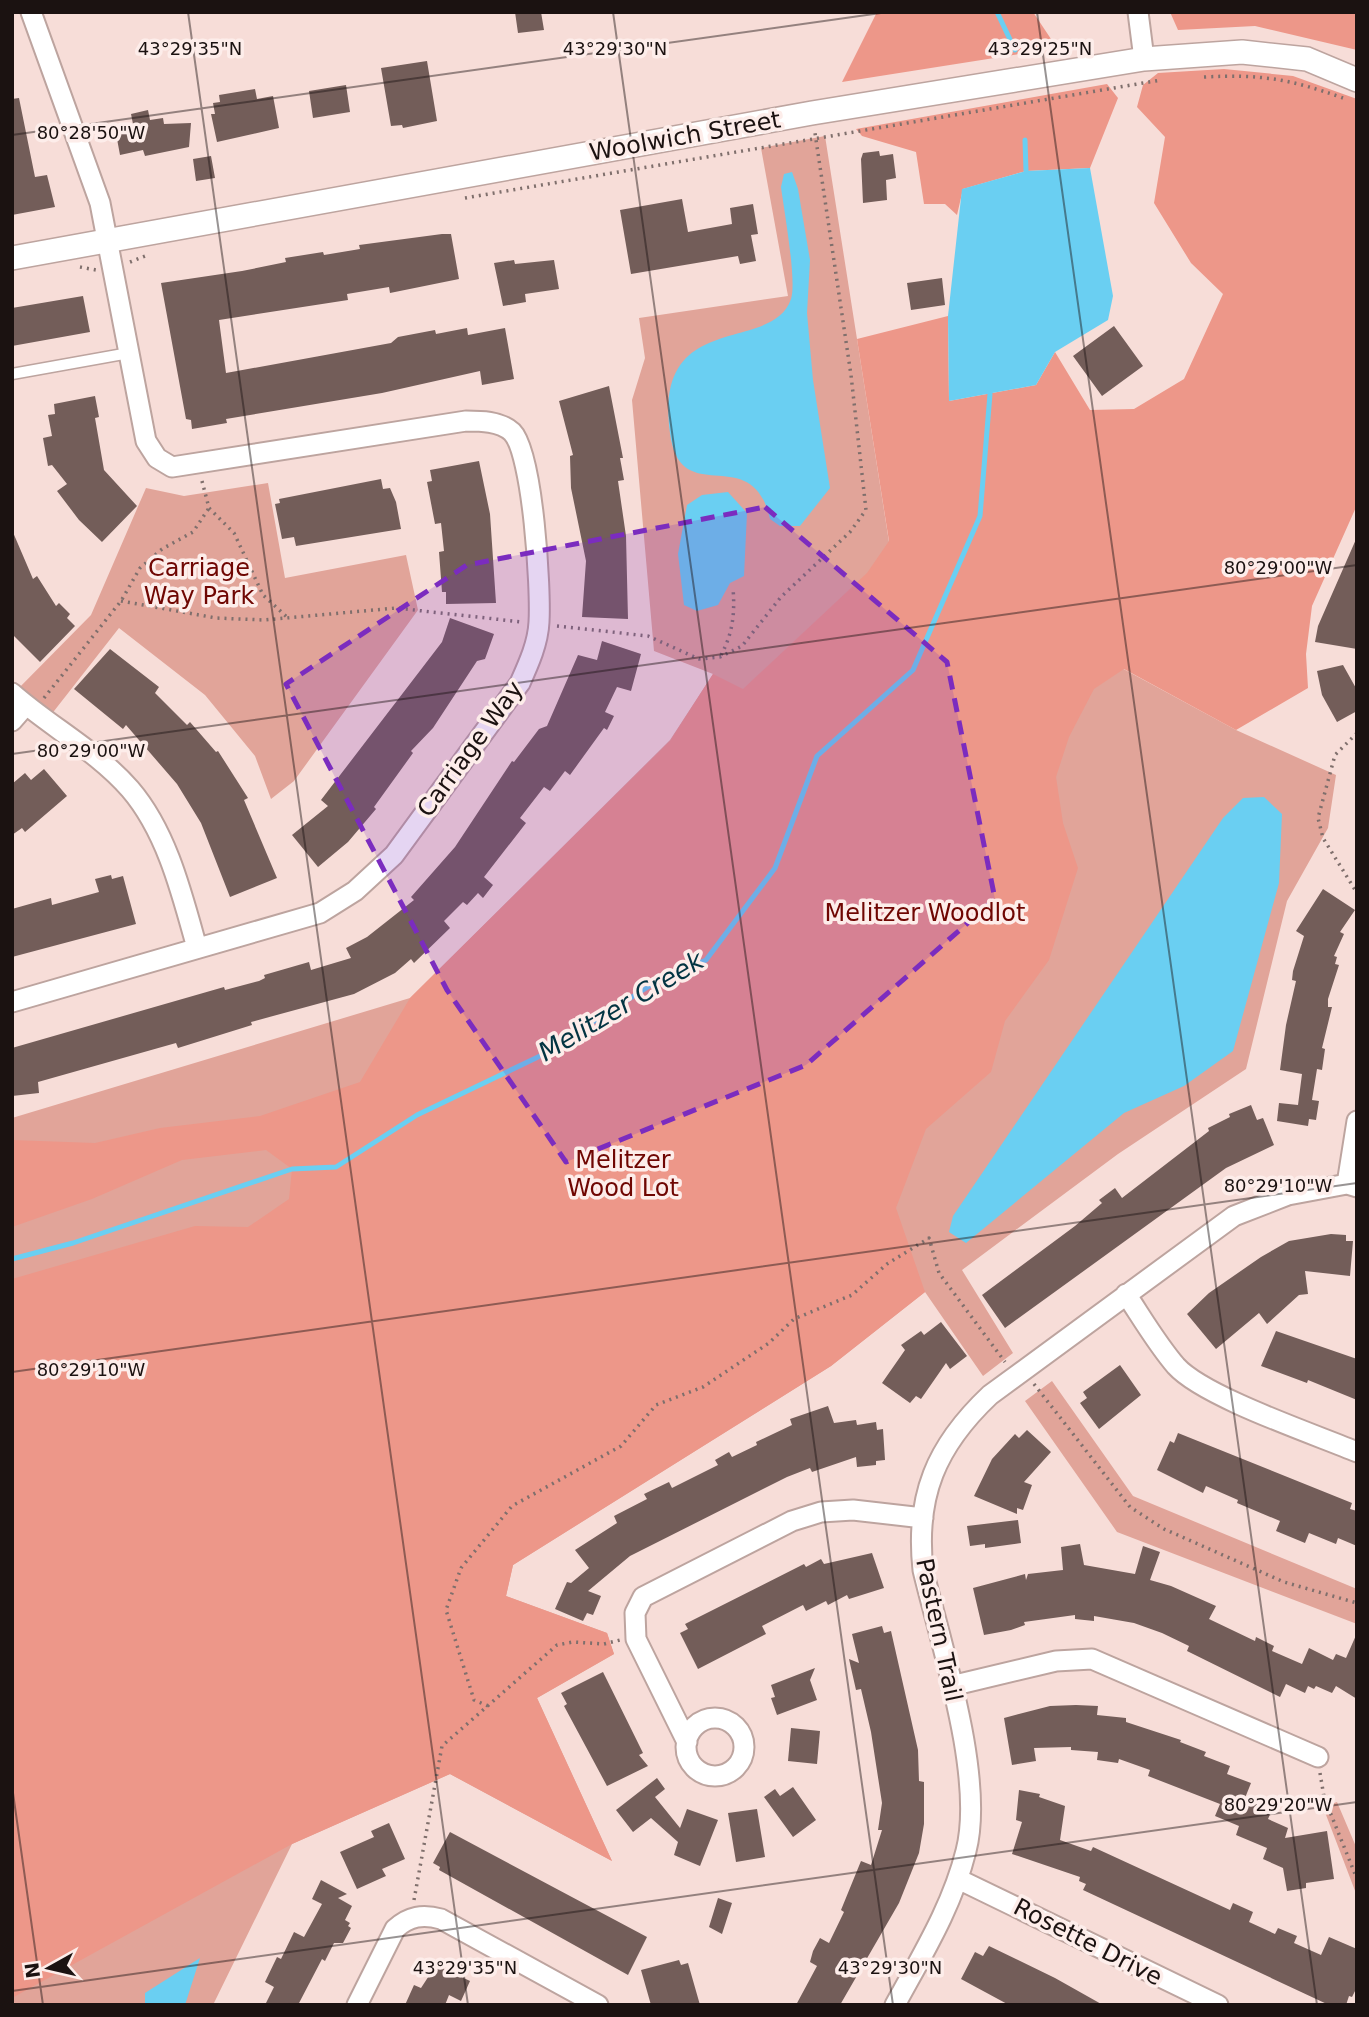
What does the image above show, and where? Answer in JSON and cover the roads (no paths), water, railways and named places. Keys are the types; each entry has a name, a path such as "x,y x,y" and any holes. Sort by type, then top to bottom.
{"street":[{"name":"Carriage Way","path":"12,1002 320,913 355,891 394,855 520,683 531,657 539,624 539,563 522,449 511,432 489,422 466,421 172,467 157,458 146,441 108,240 77,134 31,12"},
{"path":"1138,12 1144,59"},
{"name":"Woolwich Street","path":"12,258 812,113 1144,59 1242,52 1307,60 1350,89"},
{"path":"12,721 24,703 130,789 161,839 197,947"},
{"path":"1352,1186 1357,1121"},
{"name":"Pastern Trail","path":"895,2005 944,1915 967,1849 971,1793 951,1686 923,1570 920,1544 931,1474 946,1444 966,1418 1023,1370 1234,1216 1288,1195 1352,1186"},
{"path":"1126,1294 1177,1367 1222,1395 1357,1452"},
{"path":"687,1742 636,1639 635,1613 643,1597 792,1521 821,1512 853,1510 923,1518"},
{"path":"951,1686 1056,1661 1092,1659 1318,1757"},
{"name":"Rosette Drive","path":"958,1880 1218,2005"},
{"path":"357,2005 395,1929 412,1918 426,1915 441,1919 596,2001 598,2005"}],"lane":[{"path":"12,374 129,353"}],"water":[{"path":"1090,168 1113,296 1108,320 1055,352 1036,385 949,401 948,316 962,189 1026,171"},
{"path":"792,172 798,189 810,260 807,313 813,380 830,488 800,526 780,526 770,519 761,496 748,483 733,477 701,474 687,469 676,456 670,433 670,393 679,367 696,350 717,340 762,326 780,316 791,299 791,262 781,187 784,174"},
{"path":"728,492 747,513 744,576 730,583 718,605 697,611 684,605 678,554 687,505 702,495"},
{"path":"1264,797 1282,814 1279,883 1233,1051 1184,1086 1124,1113 966,1243 949,1232 953,1216 1223,818 1243,798"},
{"path":"200,1958 185,2005 145,2005 145,1993"}],"waterway":[{"name":"Melitzer Creek","path":"997,12 1015,50"},
{"path":"1025,140 1026,171"},
{"name":"Melitzer Creek","path":"12,1259 73,1243 292,1169 336,1167 417,1115 538,1057 654,983 706,960 775,868 817,756 913,670 980,516 990,394"}],"park label":[{"name":"Carriage Way Park","path":"199,582"},
{"name":"Melitzer Woodlot","path":"925,913"},
{"name":"Melitzer Wood Lot","path":"623,1174"}]}
